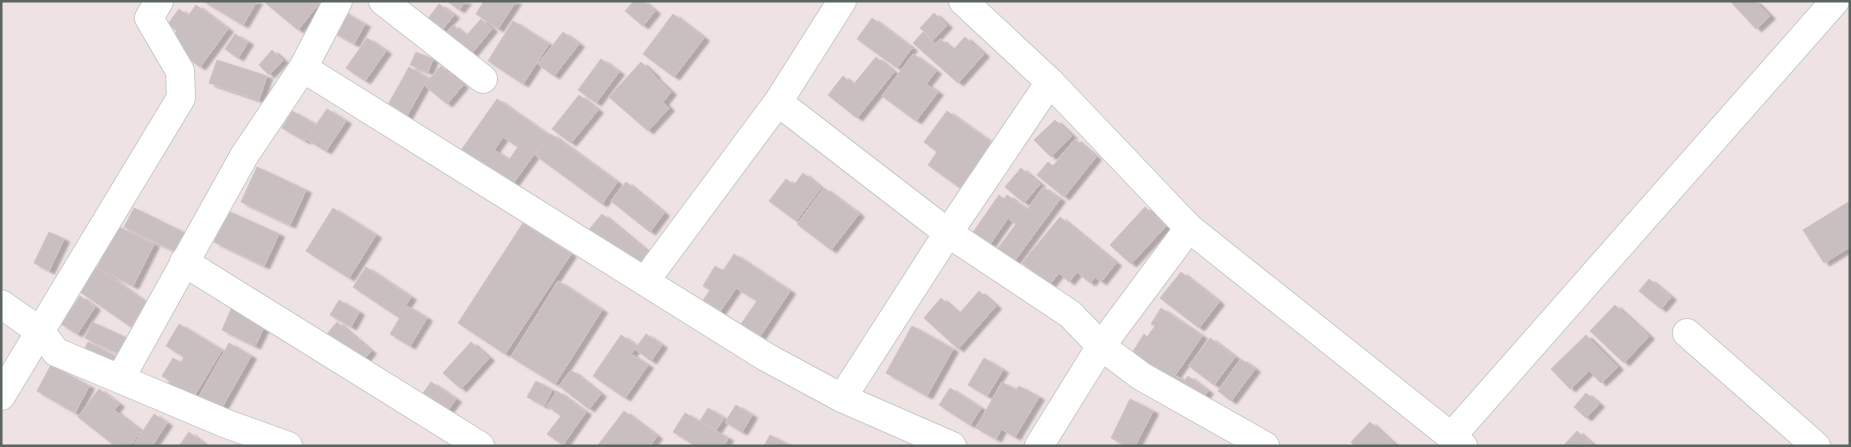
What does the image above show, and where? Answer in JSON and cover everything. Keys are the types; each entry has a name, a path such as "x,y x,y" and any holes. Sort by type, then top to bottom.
{"street":[{"path":"1,396 181,98 180,71 149,18 159,1"},
{"path":"120,379 244,156 303,68 338,1"},
{"path":"383,1 483,78"},
{"path":"645,282 778,102 842,1"},
{"path":"963,1 1050,82 1189,228 1457,441 1835,1"},
{"path":"303,68 766,357 842,398 952,446"},
{"path":"842,398 948,233 1050,82"},
{"path":"778,102 948,233 1070,314 1101,346 1141,376 1264,446"},
{"path":"1039,446 1101,346 1189,228"},
{"path":"184,262 480,446"},
{"path":"1,304 40,332 56,352 228,424 288,446"},
{"path":"1687,333 1816,446"}],"building":[{"path":"203,1 257,1 243,25"},
{"path":"263,1 321,1 298,30"},
{"path":"447,1 466,1 459,10"},
{"path":"484,1 516,1 498,29 476,14"},
{"path":"634,1 643,1 655,11 643,26 625,11"},
{"path":"1730,1 1755,1 1770,16 1756,29"},
{"path":"439,4 454,15 441,31 427,20"},
{"path":"196,5 228,29 200,67 168,43 177,31 168,24 179,9 188,16"},
{"path":"342,11 365,24 354,44 331,31"},
{"path":"934,13 947,25 933,40 920,28"},
{"path":"673,14 704,38 674,77 643,54"},
{"path":"872,18 912,48 897,68 857,39"},
{"path":"481,19 492,29 468,58 443,37 453,25 466,36"},
{"path":"513,21 549,44 523,84 488,61"},
{"path":"563,32 579,44 554,76 538,64"},
{"path":"923,32 936,44 940,39 953,50 965,37 984,54 958,83 913,43"},
{"path":"235,34 248,42 238,58 225,49"},
{"path":"367,38 386,51 365,81 346,68"},
{"path":"272,50 283,60 269,75 259,65"},
{"path":"416,52 433,59 428,72 410,65"},
{"path":"913,54 936,71 926,84 938,92 916,121 882,96"},
{"path":"876,57 894,72 857,118 828,95 843,76 853,85"},
{"path":"601,59 619,72 596,103 578,90"},
{"path":"217,60 267,76 259,100 209,83"},
{"path":"641,62 671,92 663,102 669,108 648,131 609,97"},
{"path":"441,66 463,85 447,104 424,85"},
{"path":"409,67 428,78 403,123 384,112"},
{"path":"579,95 598,110 571,143 552,129"},
{"path":"497,99 548,135 507,192 457,156","holes":["503,137 518,147 509,160 494,150"]},
{"path":"327,109 346,121 326,151 306,139"},
{"path":"292,111 315,124 305,141 282,128"},
{"path":"947,111 992,143 960,188 928,165 937,152 924,142"},
{"path":"1055,120 1072,136 1051,157 1034,140"},
{"path":"551,134 617,182 602,204 535,155"},
{"path":"1075,139 1096,157 1064,197 1037,175 1048,162 1053,166"},
{"path":"257,167 306,190 290,225 241,202"},
{"path":"1021,168 1040,184 1024,203 1005,187"},
{"path":"803,173 821,188 796,221 769,201 786,179 794,185"},
{"path":"626,182 664,213 650,232 611,201"},
{"path":"1043,187 1060,199 1013,263 996,251 1016,224 1008,218 986,250 969,238 999,195 1004,199 1007,195 1027,210"},
{"path":"824,188 859,214 831,250 797,224"},
{"path":"1850,201 1850,247 1824,263 1803,230"},
{"path":"1145,207 1166,226 1131,264 1110,245"},
{"path":"134,208 185,233 176,252 124,227"},
{"path":"333,208 376,235 349,278 306,251"},
{"path":"228,211 279,234 264,266 214,242"},
{"path":"602,214 648,252 632,270 587,232"},
{"path":"1060,217 1116,263 1101,282 1095,277 1090,283 1077,272 1069,282 1059,273 1050,284 1022,263"},
{"path":"523,223 571,254 505,354 458,323"},
{"path":"117,226 154,244 133,286 97,268"},
{"path":"49,232 64,239 49,271 34,263"},
{"path":"734,254 790,291 753,347 734,334 757,301 736,288 715,319 698,308 710,290 703,286 715,266 723,271"},
{"path":"96,267 147,303 131,327 79,291"},
{"path":"366,267 411,297 398,317 353,287"},
{"path":"1181,272 1219,302 1199,328 1160,298"},
{"path":"1649,279 1671,297 1661,309 1639,291"},
{"path":"558,281 602,310 555,384 511,357"},
{"path":"979,291 996,306 958,349 924,318 941,298 959,314"},
{"path":"80,296 95,307 77,334 61,324"},
{"path":"339,300 359,312 351,327 330,315"},
{"path":"1615,305 1649,336 1624,363 1590,331"},
{"path":"407,306 427,318 410,346 390,334"},
{"path":"232,307 266,323 255,346 222,330"},
{"path":"1161,308 1202,336 1172,380 1132,353 1144,334 1147,337 1155,326 1151,324"},
{"path":"92,322 129,339 122,355 85,338"},
{"path":"337,322 371,351 360,364 326,335"},
{"path":"179,324 222,350 193,398 166,386 170,381 162,376 173,358 181,363 184,357 166,346"},
{"path":"912,326 953,349 927,396 886,373"},
{"path":"646,334 662,345 651,361 635,349"},
{"path":"621,335 637,346 631,354 648,365 625,398 593,376"},
{"path":"1586,335 1618,367 1601,383 1589,371 1570,389 1551,369"},
{"path":"1210,338 1235,357 1214,385 1189,366"},
{"path":"88,342 119,358 114,366 84,350"},
{"path":"471,342 489,358 461,389 443,373"},
{"path":"229,343 251,356 220,411 198,398"},
{"path":"984,358 1003,370 987,396 968,385"},
{"path":"1241,359 1255,369 1231,401 1218,391"},
{"path":"51,365 89,386 75,413 37,391"},
{"path":"571,370 601,394 589,409 559,386"},
{"path":"1177,376 1184,381 1188,376 1208,391 1198,405 1171,385"},
{"path":"536,381 552,390 544,406 527,397"},
{"path":"431,382 456,399 446,413 421,396"},
{"path":"1002,382 1016,390 1019,386 1039,397 1015,437 1001,429 996,439 976,428"},
{"path":"950,388 981,408 970,425 939,405"},
{"path":"99,389 119,404 114,410 141,431 130,446 115,446 78,417"},
{"path":"557,391 586,412 563,445 547,434 561,416 547,406"},
{"path":"1586,393 1599,404 1586,418 1574,407"},
{"path":"1130,399 1153,411 1135,446 1127,446 1111,438"},
{"path":"736,405 752,415 742,432 725,422"},
{"path":"708,408 724,418 716,430 700,421"},
{"path":"624,411 657,436 650,446 598,445"},
{"path":"685,413 728,438 724,446 696,446 673,432"},
{"path":"154,414 167,423 152,446 133,446"},
{"path":"1370,422 1396,446 1355,446 1351,442"},
{"path":"1577,431 1594,446 1563,446"},
{"path":"189,432 205,445 179,446"},
{"path":"770,435 791,446 764,446"}]}
